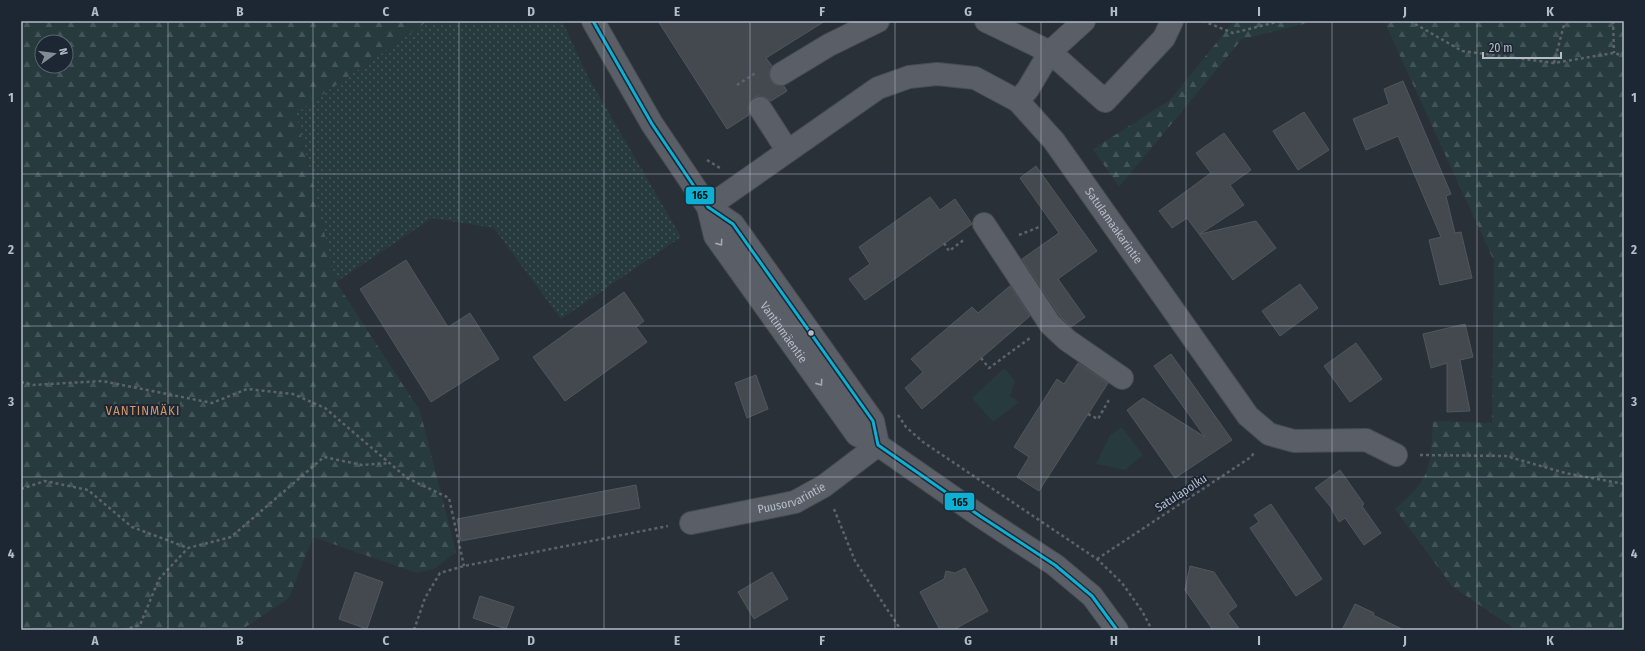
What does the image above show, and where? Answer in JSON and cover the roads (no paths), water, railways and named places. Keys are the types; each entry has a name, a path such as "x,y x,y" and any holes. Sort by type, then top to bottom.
{"street":[{"name":"Vantinmäentie","path":"593,21 652,124 708,207 733,224 873,421 878,445"},
{"path":"781,74 829,45 878,21"},
{"path":"986,21 1050,52 1105,101 1164,38 1172,21"},
{"path":"1018,101 1028,89 1050,52 1084,21"},
{"name":"Satulamaakarintie","path":"708,207 878,88 909,78 938,74 975,78 1018,101 1054,141 1248,416 1269,434 1294,441 1366,440 1396,455"},
{"path":"760,108 788,150"},
{"path":"984,224 1050,324 1067,340 1122,378"},
{"path":"878,445 980,516 1054,565 1092,596 1117,630"},
{"name":"Puusorvarintie","path":"691,523 795,502 824,486 878,445"}],"district":[{"name":"VANTINMÄKI","path":"143,410"}]}
